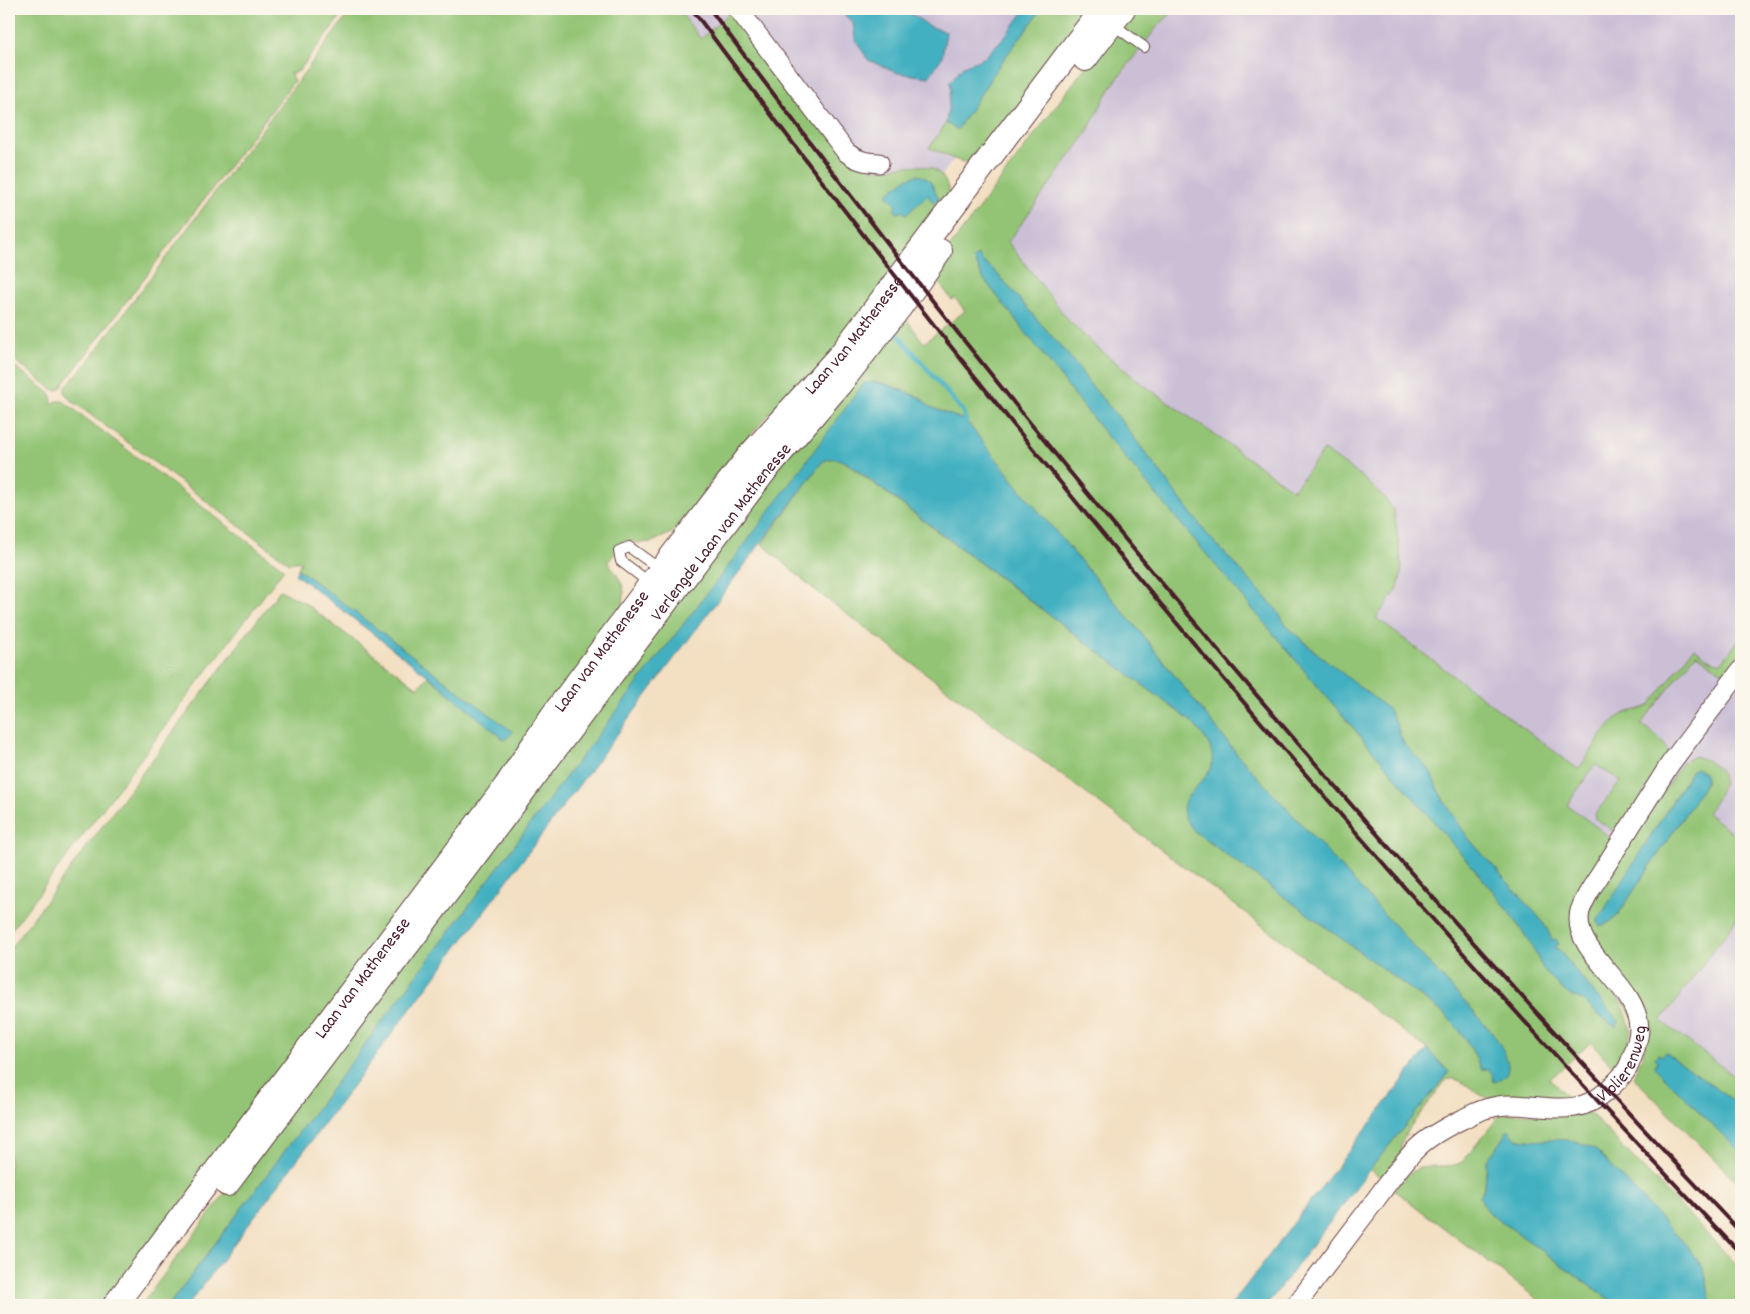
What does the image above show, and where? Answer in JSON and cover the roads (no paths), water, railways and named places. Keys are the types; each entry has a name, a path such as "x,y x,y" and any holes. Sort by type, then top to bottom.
{"street":[{"path":"738,9 846,152 863,162 880,163"},
{"name":"Laan van Mathenesse","path":"864,352 1109,14"},
{"name":"Laan van Mathenesse","path":"115,1305 506,786 554,715 656,577 749,456 841,354 1109,14"},
{"name":"Verlengde Laan van Mathenesse","path":"580,716 764,472 822,405 864,352"},
{"name":"Violierenweg","path":"1296,1305 1388,1184 1416,1149 1431,1136 1463,1118 1495,1106 1509,1105 1565,1109 1580,1107 1595,1101 1603,1095 1627,1069 1639,1029 1636,1014 1631,1001 1622,987 1585,942 1580,928 1580,913 1587,896 1670,764 1741,670"},
{"name":"Laan van Mathenesse","path":"136,1305 580,716"}],"lane":[{"path":"1109,14 1144,47"},
{"path":"656,577 674,592"},
{"path":"656,577 674,592"}],"water":[{"path":"838,9 905,9 929,26 946,32 942,57 929,77 898,73 868,60 855,39 853,23"},
{"path":"1026,9 1042,9 1000,64 957,130 946,123 951,88 950,82 963,66 984,58 1005,36"},
{"path":"917,175 923,176 930,181 939,199 933,203 928,195 907,214 901,211 898,214 894,209 897,206 887,194 906,179"},
{"path":"978,255 984,263 993,269 1076,364 1206,533 1276,609 1286,625 1308,646 1389,710 1404,744 1429,769 1440,794 1468,838 1538,916 1552,940 1556,939 1559,944 1554,947 1560,951 1619,1022 1616,1027 1598,1015 1584,1001 1565,992 1543,969 1531,944 1493,891 1106,435 983,278 973,259"},
{"path":"864,383 883,383 921,398 930,407 966,421 1025,495 1136,627 1236,753 1492,1032 1507,1060 1507,1073 1494,1082 1490,1072 1481,1069 1465,1038 1442,1012 1194,831 1185,818 1184,806 1188,796 1205,777 1211,767 1212,754 1205,739 1188,719 846,462 828,459 822,462 188,1305 169,1305 562,782 745,544"},
{"path":"298,569 513,732 505,740 428,676 295,574"},
{"path":"1697,768 1704,773 1706,778 1701,790 1617,916 1610,922 1600,926 1597,921 1692,770"},
{"path":"1427,1049 1449,1072 1370,1169 1267,1305 1231,1305"},
{"path":"1665,1052 1741,1106 1741,1153 1654,1067 1658,1061 1655,1058 1658,1054 1662,1056"},
{"path":"1505,1131 1510,1131 1511,1135 1524,1140 1575,1141 1597,1151 1685,1244 1704,1269 1711,1305 1617,1305 1490,1213 1480,1197 1485,1185 1487,1161 1505,1135"}],"waterway":[{"path":"895,331 962,410 966,421"}],"railway":[{"path":"692,9 814,172 940,332 1067,491 1197,648 1465,955 1602,1106 1741,1254"},
{"path":"710,9 830,169 953,327 1207,637 1337,789 1470,939 1604,1087 1741,1233"}]}
